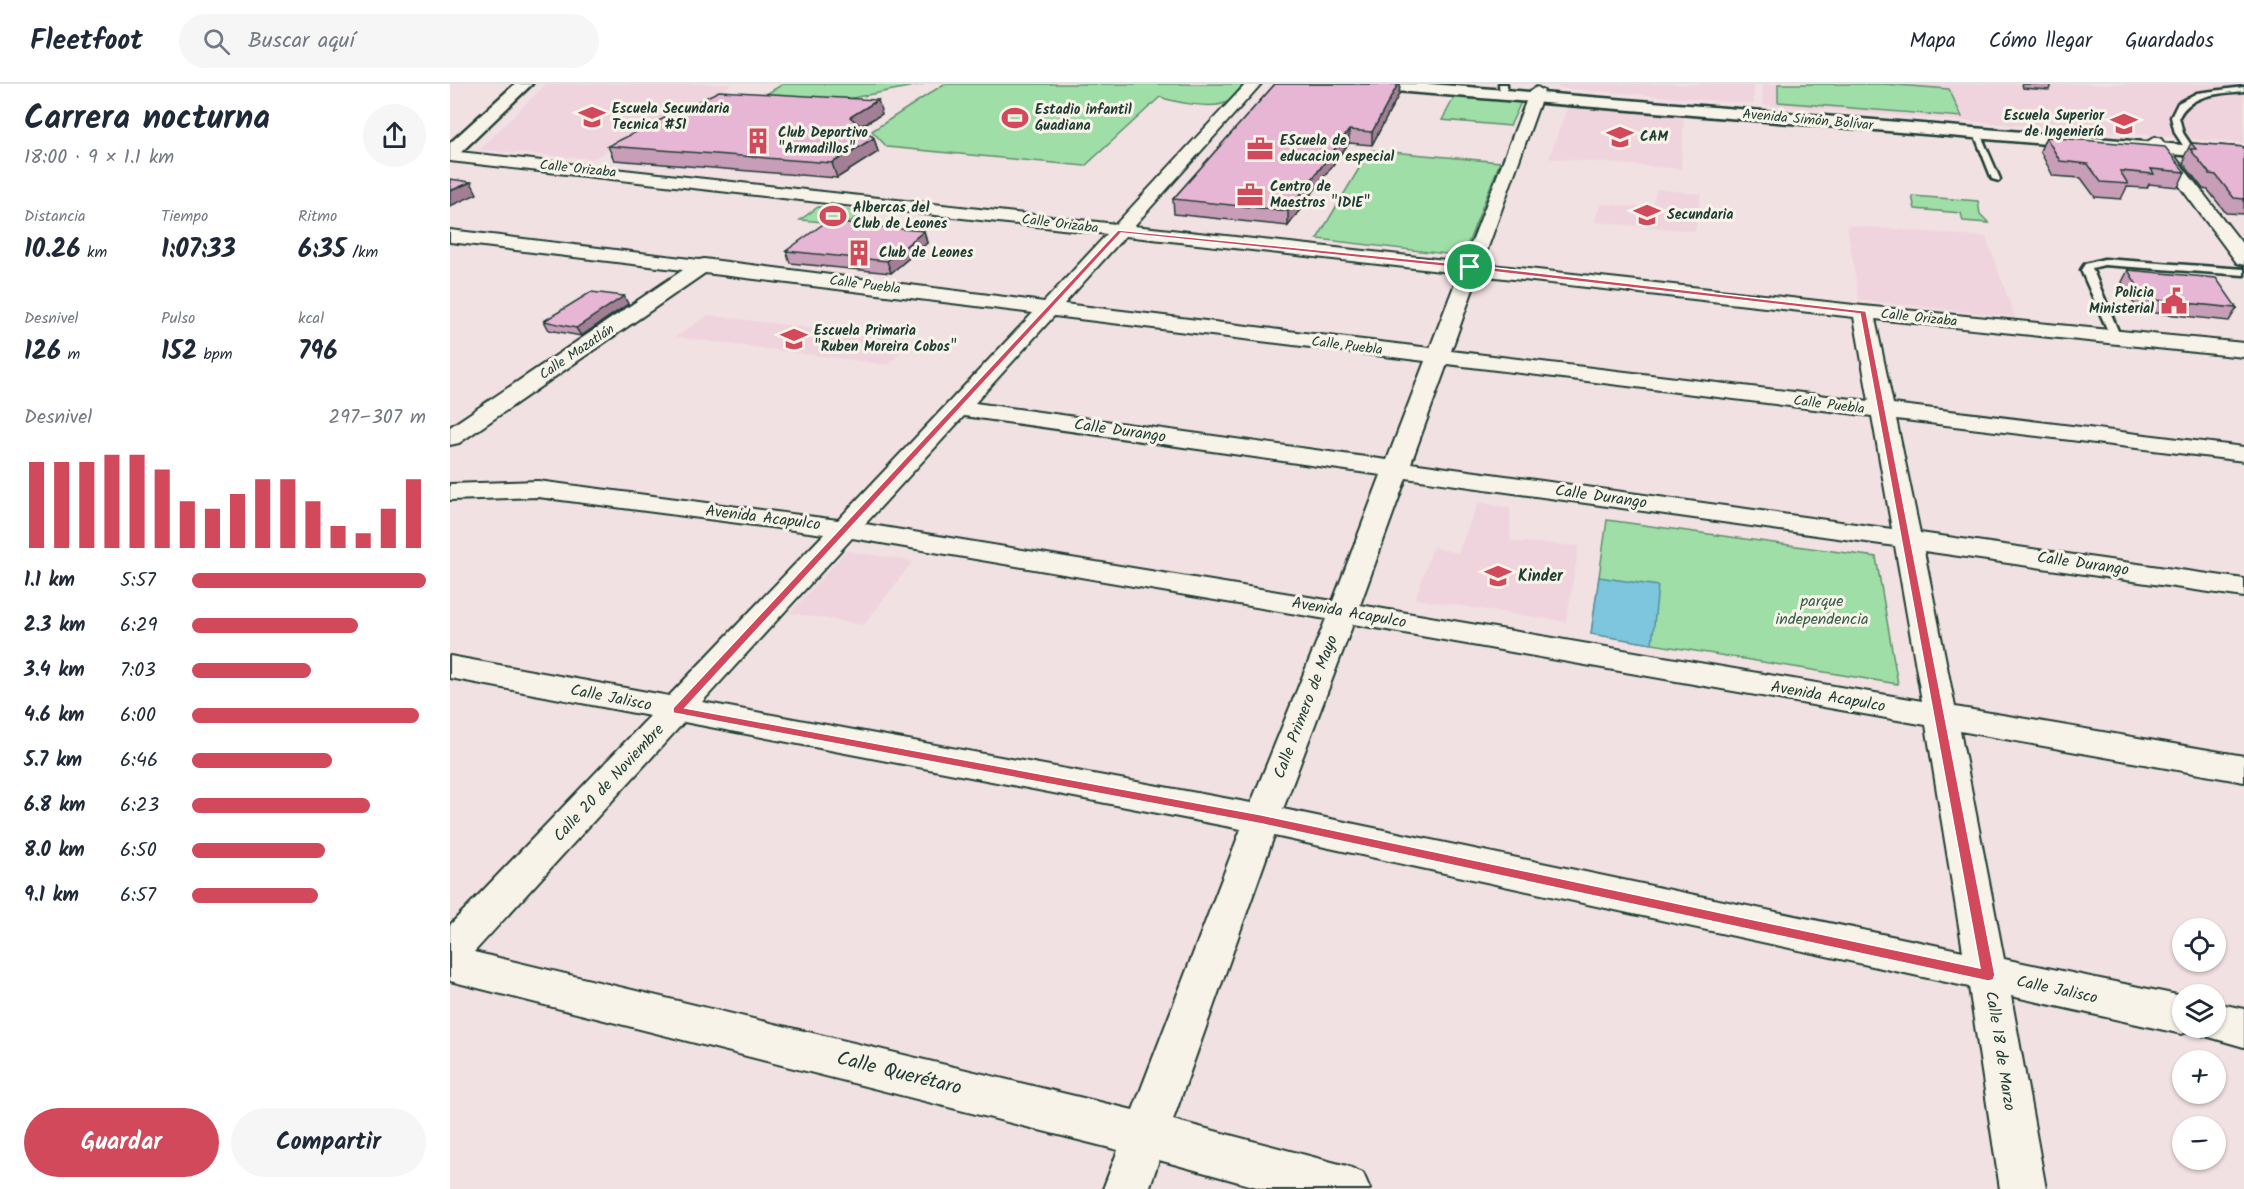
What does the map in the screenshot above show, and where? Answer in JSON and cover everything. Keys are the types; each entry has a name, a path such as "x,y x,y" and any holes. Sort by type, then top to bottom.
{"street":[{"path":"450,136 507,84"},
{"path":"450,154 524,84"},
{"name":"Calle 20 de Noviembre","path":"450,951 677,711 958,408 1254,84"},
{"name":"Avenida Simón Bolívar","path":"1371,84 1503,89"},
{"name":"Avenida Simón Bolívar","path":"1449,84 1536,94 2157,145 2244,155"},
{"name":"Calle Primero de Mayo","path":"1126,1189 1262,819 1343,612 1536,94"},
{"name":"Avenida Simón Bolívar","path":"1837,119 1976,134 2157,145"},
{"path":"2157,145 2244,259"},
{"name":"Avenida Simón Bolívar","path":"2188,148 2244,149"},
{"name":"Calle Orizaba","path":"450,154 1120,231 1470,267 1863,312 2244,350"},
{"name":"Calle Puebla","path":"450,236 704,265 1883,412 2244,454"},
{"name":"Calle Mazatlán","path":"450,438 704,265"},
{"name":"Calle 18 de Marzo","path":"1863,312 1941,717 1988,975 2023,1189"},
{"name":"Calle Durango","path":"958,408 1396,470 1908,538 2244,588"},
{"name":"Avenida Acapulco","path":"450,492 538,489 845,529 1343,612 2244,769"},
{"name":"Calle Jalisco","path":"450,667 1262,819 2172,1013"},
{"name":"Calle Querétaro","path":"450,964 1146,1136 1347,1189"},
{"path":"2226,1024 2244,1028"}],"lane":[{"path":"2188,148 2179,133 2175,117 2181,105 2200,95 2244,88"},
{"path":"1976,134 1996,179"},
{"path":"2116,338 2086,270 2088,266 2104,262 2244,272"}],"shaded area":[{"name":"Escuela Secundaria Tecnica #51","path":"546,84 733,84 592,159 479,150"},
{"path":"1559,84 1754,84 1754,104 1557,88"},
{"name":"Escuela Superior de Ingeniería","path":"1762,84 2244,84 2244,143 1763,105"},
{"name":"CAM","path":"1567,108 1684,117 1681,169 1549,158"},
{"name":"Secundaria","path":"1657,189 1701,194 1695,231 1594,222 1601,204 1651,208"},
{"path":"1847,225 1986,237 2015,317 1859,300"},
{"name":"Escuela Primaria \"Ruben Moreira Cobos\"","path":"708,315 911,341 889,365 676,337"},
{"name":"Kinder","path":"1478,502 1510,508 1510,541 1579,546 1566,622 1415,599 1433,547 1458,553"},
{"path":"846,551 913,561 864,625 790,613"}],"green space":[{"path":"783,84 924,84 852,98 758,99"},
{"name":"Estadio infantil Guadiana","path":"944,84 1244,84 1227,102 1221,104 1194,104 1160,97 1085,166 887,147 872,131"},
{"path":"1778,84 1884,84 1949,89 1962,117 1778,102"},
{"path":"1456,94 1522,100 1510,126 1442,120"},
{"path":"1370,150 1500,162 1463,256 1317,239"},
{"path":"1912,196 1978,201 1980,214 1989,223 1963,221 1961,213 1915,209"},
{"name":"Albercas del Club de Leones","path":"818,207 866,211 847,224 800,220"},
{"name":"parque independencia","path":"1607,520 1876,557 1898,684 1591,634"}],"water":[{"path":"1599,577 1658,586 1652,644 1591,634"}],"building":[{"path":"1275,84 1398,84 1372,132 1349,130 1288,211 1173,199"},
{"name":"Club Deportivo \"Armadillos\"","path":"719,91 878,100 850,117 874,138 832,163 608,146"},
{"path":"2046,137 2165,147 2185,172 2151,169 2154,174 2120,171 2128,184 2101,182 2088,164 2060,161"},
{"path":"2191,143 2244,147 2244,199 2234,198 2216,175 2210,174 2190,149 2196,149"},
{"path":"450,179 471,182 450,191"},
{"path":"826,222 924,231 887,261 786,251"},
{"path":"2128,270 2216,278 2237,308 2145,299"},
{"path":"591,292 624,296 576,328 544,321"}],"place":[{"name":"Escuela Secundaria Tecnica #51","path":"592,117"},
{"name":"Estadio infantil Guadiana","path":"1015,118"},
{"name":"Escuela Superior de Ingeniería","path":"2124,124"},
{"name":"CAM","path":"1620,137"},
{"name":"Club Deportivo \"Armadillos\"","path":"758,141"},
{"name":"EScuela de educacion especial","path":"1260,149"},
{"name":"Centro de Maestros \"IDIE\"","path":"1250,195"},
{"name":"Secundaria","path":"1647,215"},
{"name":"Albercas del Club de Leones","path":"833,216"},
{"name":"Club de Leones","path":"859,253"},
{"name":"Policia Ministerial","path":"2174,301"},
{"name":"Escuela Primaria \"Ruben Moreira Cobos\"","path":"794,339"},
{"name":"Kinder","path":"1498,576"}],"route":[{"path":"1120,231 1470,267 1863,312 1988,975 1262,819 677,711 1120,231"}]}
